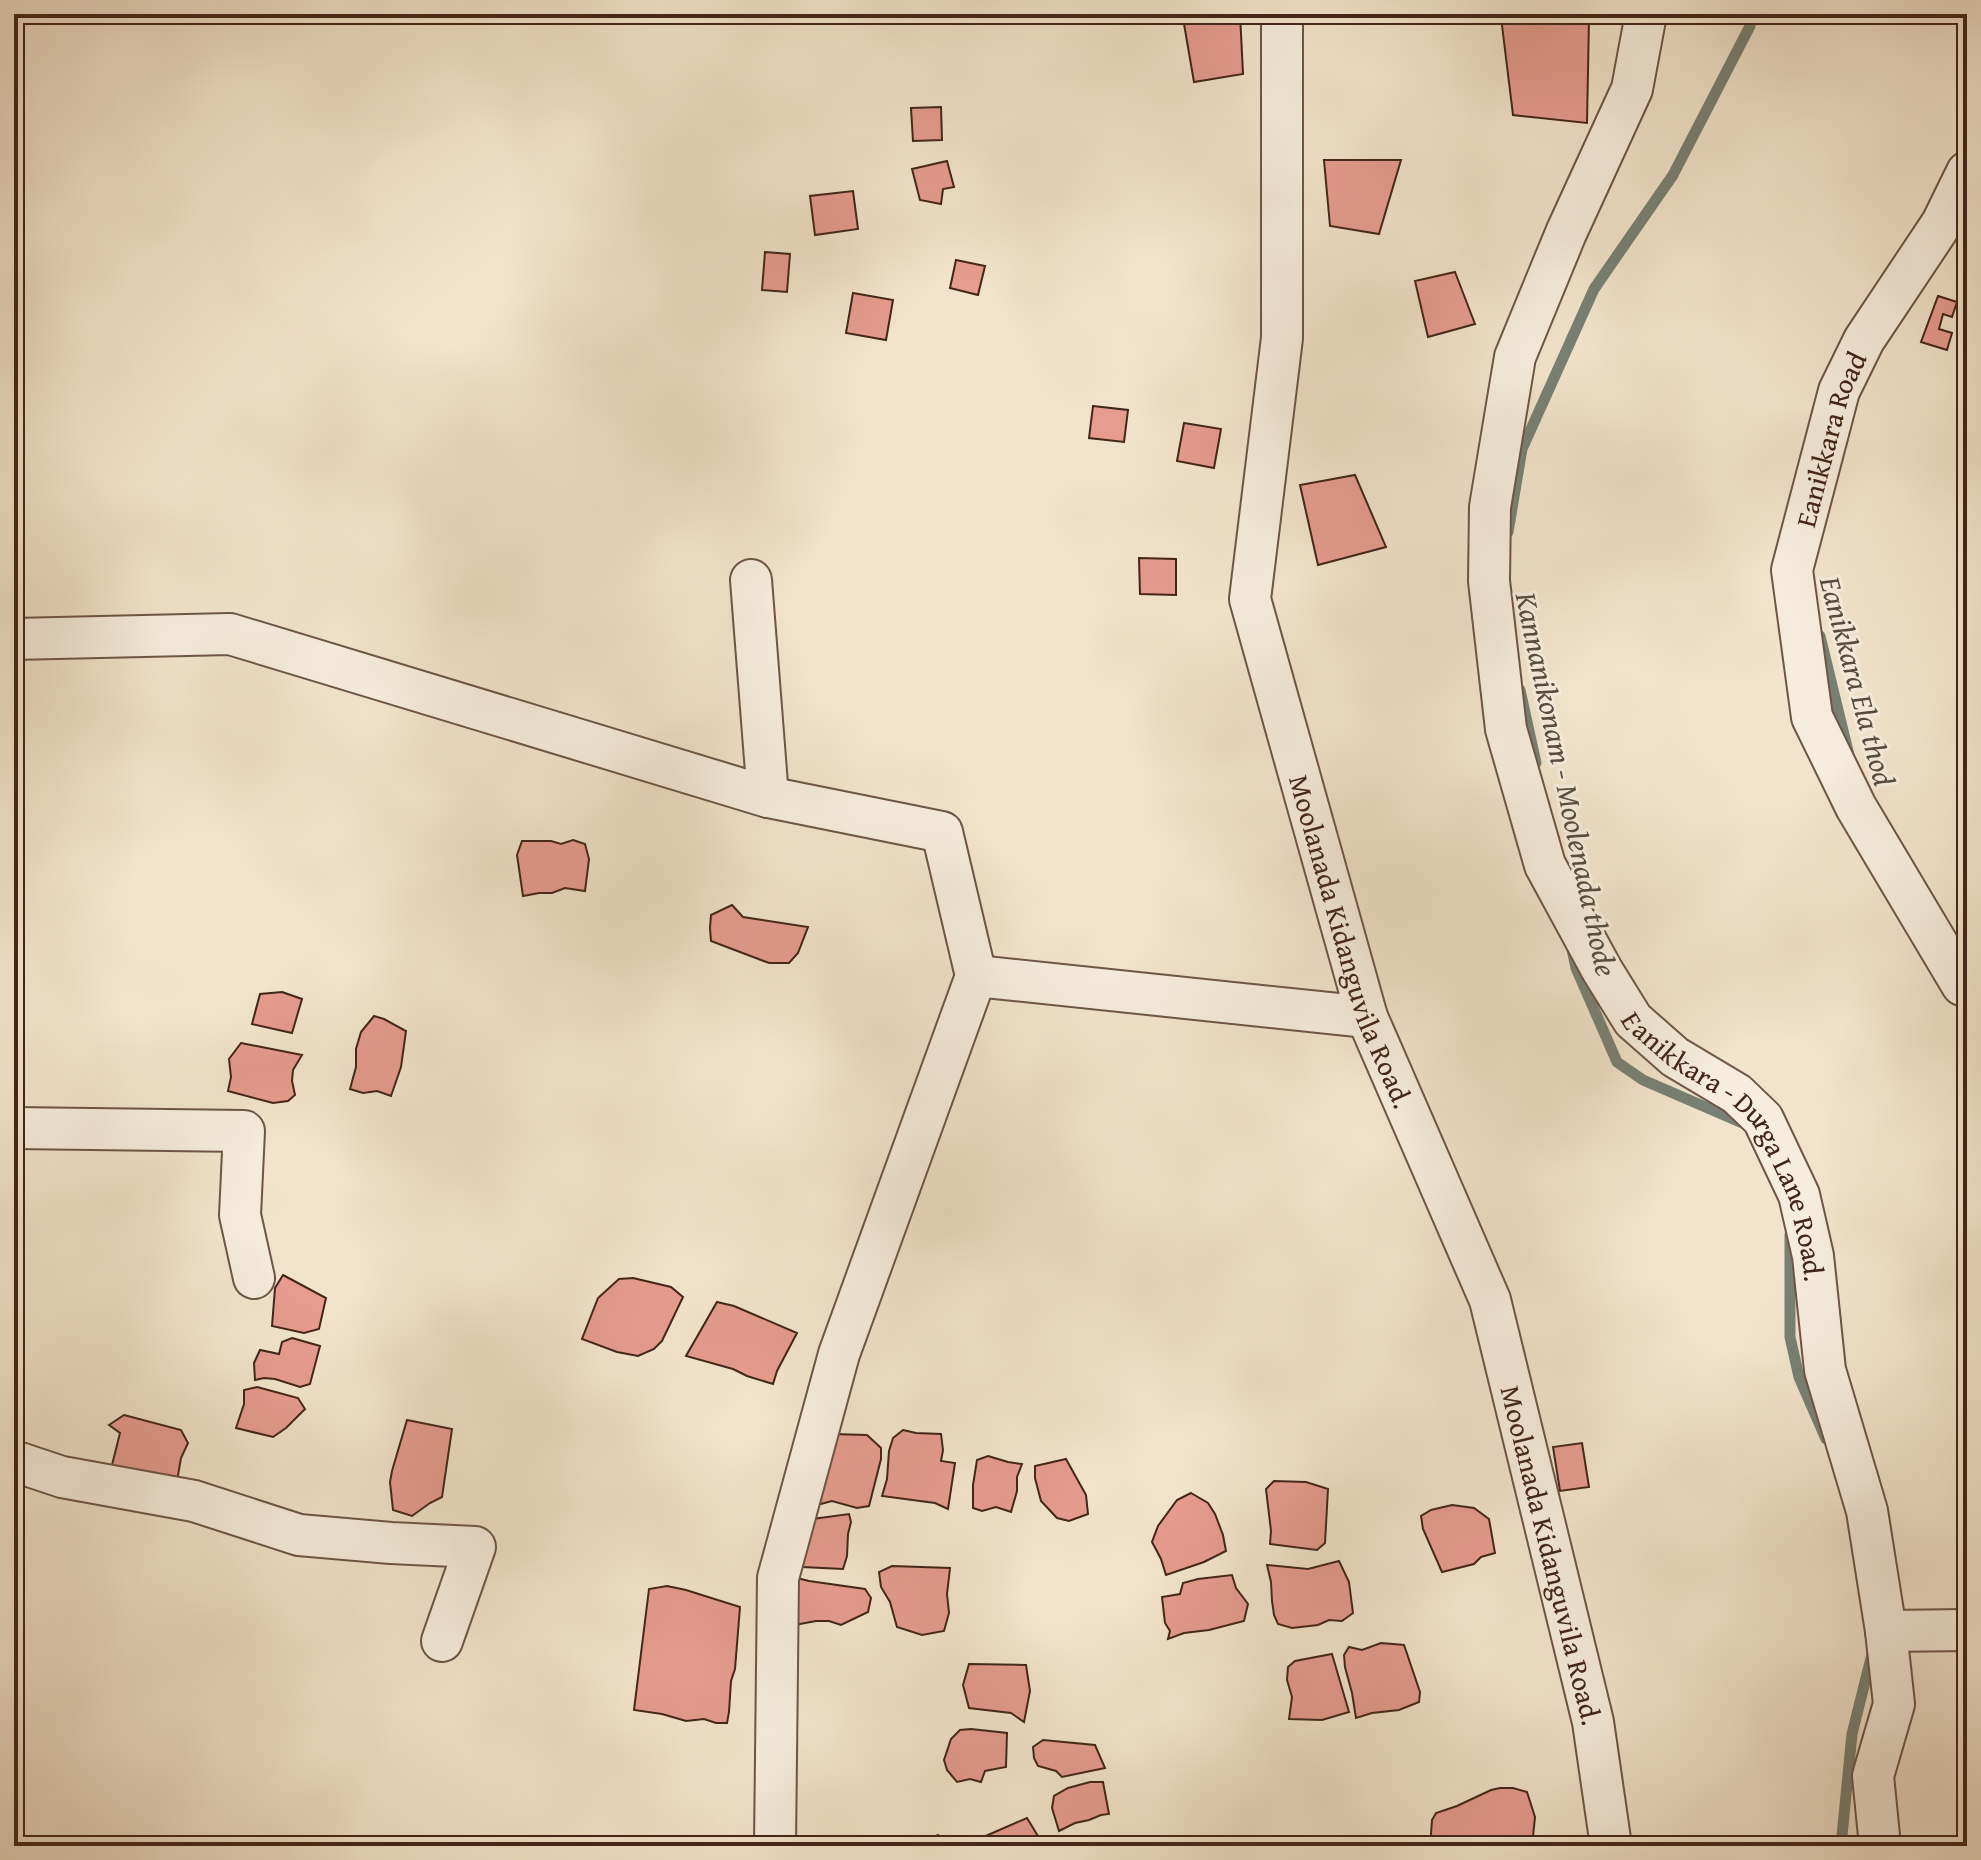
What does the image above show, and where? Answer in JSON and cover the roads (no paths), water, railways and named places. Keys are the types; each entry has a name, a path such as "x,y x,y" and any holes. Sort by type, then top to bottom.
{"street":[{"name":"Moolanada Kidanguvila Road.","path":"1282,14 1282,338 1250,599 1367,1017 1490,1300 1593,1722 1611,1846"},
{"name":"Eanikkara - Durga Lane Road.","path":"1646,14 1632,89 1566,233 1515,357 1490,507 1489,581 1506,729 1545,865 1633,1020 1675,1057 1737,1094 1763,1119 1799,1195 1813,1256 1825,1370 1867,1511 1886,1631 1894,1704 1873,1776 1880,1846"},
{"name":"Eanikkara Road","path":"1962,985 1856,807 1812,717 1792,570 1839,391 1864,340 1942,223 1967,172"},
{"path":"751,580 768,797"},
{"path":"14,639 230,634 768,797 942,832 976,976 839,1354 778,1578 775,1846"},
{"path":"976,976 1367,1017"},
{"path":"14,1128 244,1131 240,1215 254,1278"},
{"path":"14,1461 62,1477 194,1501 299,1535 475,1547 442,1641"},
{"path":"1886,1631 1967,1630"}],"waterway":[{"name":"Kannanikonam - Moolenada thode","path":"1508,532 1522,449 1594,289 1673,175 1750,26 1749,14"},
{"name":"Eanikkara Ela thod","path":"1820,636 1849,755"},
{"name":"Kannanikonam - Moolenada thode","path":"1520,690 1536,763"},
{"name":"Kannanikonam - Moolenada thode","path":"1572,949 1576,968 1617,1062 1643,1080 1747,1125"},
{"name":"Kannanikonam - Moolenada thode","path":"1790,1235 1790,1337 1799,1377 1826,1439"},
{"name":"Kannanikonam - Moolenada thode","path":"1841,1846 1852,1734 1872,1654"}]}
